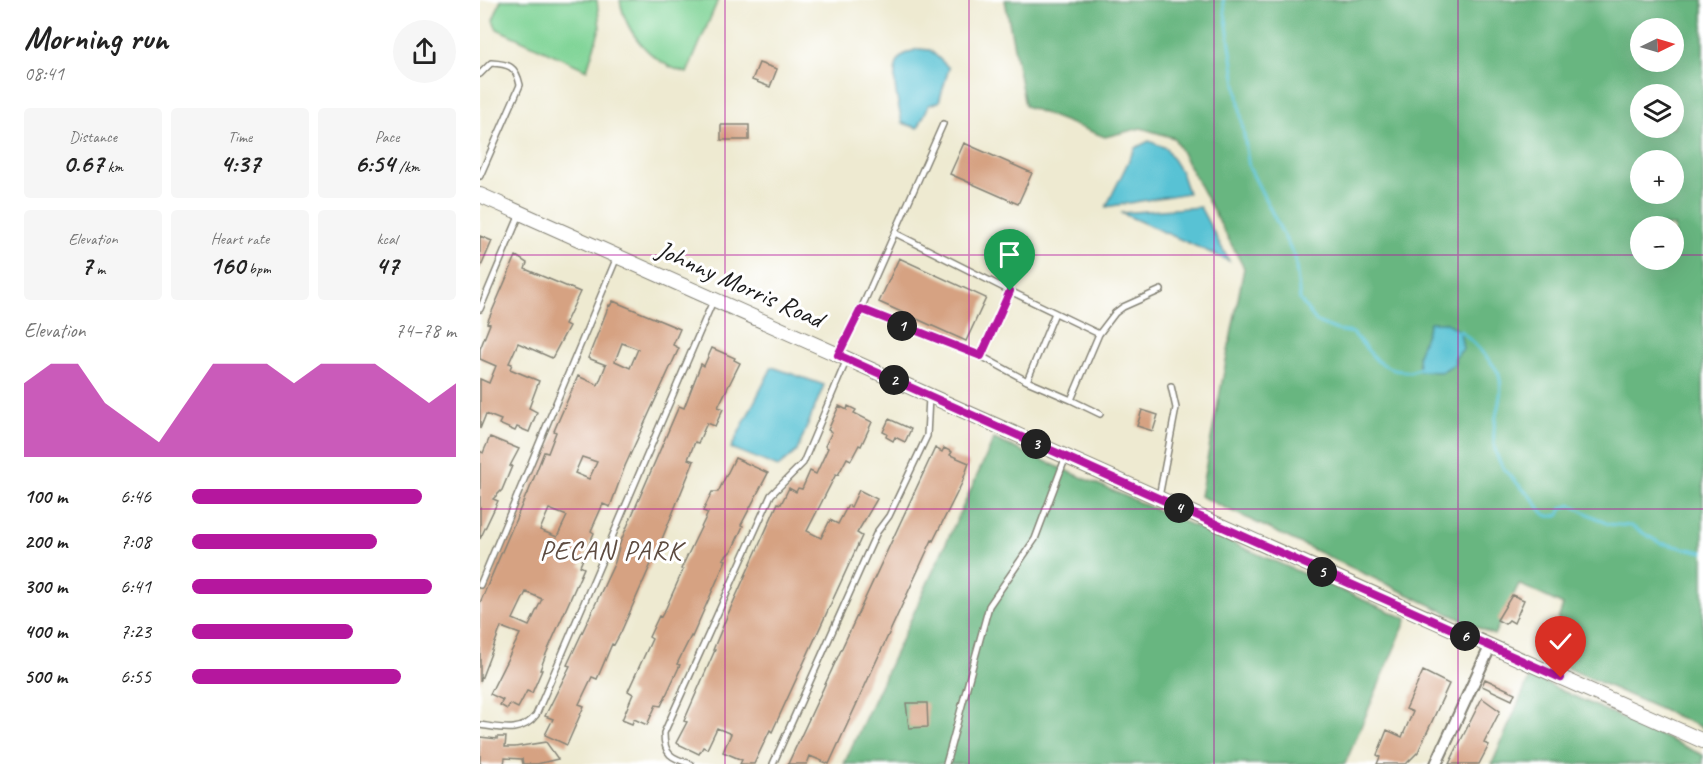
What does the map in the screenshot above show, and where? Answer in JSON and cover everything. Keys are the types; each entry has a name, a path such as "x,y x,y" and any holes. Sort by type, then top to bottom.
{"street":[{"name":"Johnny Morris Road","path":"480,195 1703,741"},
{"path":"1436,764 1490,647"}],"lane":[{"path":"480,74 491,63 502,64 512,67 518,74 520,85 480,176"},
{"path":"691,764 673,758 667,752 664,733 771,495 803,463 861,309 943,124"},
{"path":"480,154 487,159"},
{"path":"480,309 521,213"},
{"path":"895,232 1099,334"},
{"path":"480,585 618,256"},
{"path":"1071,400 1099,334 1115,313 1161,290"},
{"path":"981,356 1010,291"},
{"path":"480,725 521,727 530,723 536,715 714,299"},
{"path":"861,309 981,356 1027,381 1100,414"},
{"path":"1027,381 1055,312"},
{"path":"1158,498 1176,408 1171,386"},
{"path":"773,764 877,532 889,516 927,436 929,396"},
{"path":"946,764 989,606 1035,539 1066,457"}],"green space":[{"path":"501,0 597,0 600,28 587,70 497,29 493,20"},
{"path":"620,0 718,0 687,73 663,63 643,46 628,25"},
{"path":"1005,0 1703,0 1703,728 1545,658 1563,605 1519,584 1494,635 1200,496 1244,268 1174,138 1141,128 1105,137 1025,106"},
{"path":"994,439 1407,619 1345,764 844,764"},
{"path":"1530,676 1703,755 1703,764 1492,764"}],"water":[{"path":"919,49 930,50 949,68 939,102 929,105 918,128 902,123 895,75 900,58"},
{"path":"1149,141 1166,148 1181,172 1188,193 1106,207 1135,148"},
{"path":"1200,207 1229,261 1121,213"},
{"path":"1430,322 1445,322 1460,331 1463,349 1455,358 1455,364 1441,372 1419,371 1418,355"},
{"path":"772,367 824,385 797,451 778,467 731,448"}],"building":[{"path":"759,63 777,69 770,87 752,80"},
{"path":"721,125 749,125 749,140 721,140"},
{"path":"964,143 1032,173 1018,204 950,174"},
{"path":"480,236 492,241 480,269"},
{"path":"516,256 527,263 525,269 580,292 565,324 569,326 552,358 518,343 509,363 512,364 510,369 539,381 529,408 537,412 529,432 517,427 515,431 499,424 501,420 486,414 480,429 480,379 489,383 496,366 480,359 480,349 490,324 487,323"},
{"path":"899,258 986,298 966,341 879,302"},
{"path":"613,301 680,329 673,345 679,348 625,466 610,507 603,504 591,531 594,533 580,566 584,568 546,654 532,693 527,691 518,708 510,704 507,709 500,705 503,700 490,694 520,634 501,627 480,682 480,603 544,452 548,453 556,432 554,431 578,376 598,385 606,365 588,358","holes":["622,343 638,349 630,368 615,361","582,457 597,462 589,479 575,473","549,509 567,516 557,537 540,530","526,592 542,599 529,626 513,619"]},
{"path":"712,348 735,358 734,360 740,363 718,407 723,409 715,426 707,423 698,443 695,442 688,459 694,461 662,539 621,632 614,645 612,644 597,679 592,677 579,704 584,706 567,745 545,735 553,719 545,716 570,666 567,665 615,562 620,543 679,406 684,408 701,364 704,366"},
{"path":"839,406 847,410 848,406 856,410 854,413 872,422 861,446 859,445 851,460 847,458 838,475 836,474 807,531 821,538 830,520 838,524 848,505 851,507 859,490 877,499 857,533 862,536 772,732 770,730 754,764 740,764 742,760 723,752 731,734 717,728 707,749 703,747 699,754 676,743 687,722 684,721 728,614 778,503 781,504 789,488 796,492 798,488 802,489 810,471 816,474 828,448 825,446 832,432 828,430"},
{"path":"1142,410 1158,415 1153,431 1137,426"},
{"path":"889,419 911,429 905,442 895,437 893,441 886,437 887,434 883,432"},
{"path":"490,437 519,449 510,466 512,466 502,490 493,499 498,501 480,539 480,451 483,453"},
{"path":"935,448 942,452 944,448 952,452 950,455 969,463 962,483 932,540 829,764 810,756 807,764 788,764"},
{"path":"735,458 768,473 741,525 743,526 732,550 723,559 726,560 692,637 677,664 680,665 661,706 656,705 647,725 634,719 632,724 622,720 633,694 628,691 652,639 649,637 659,616 661,617 666,608 683,570 681,569 708,513 703,511 712,492 718,492"},
{"path":"1512,595 1524,600 1514,623 1509,620 1505,624 1497,620"},
{"path":"1423,671 1449,684 1418,752 1406,764 1377,764 1380,757 1377,755 1387,730 1402,737 1413,712 1406,709"},
{"path":"1485,679 1515,693 1512,700 1482,686"},
{"path":"1482,698 1500,711 1484,743 1489,745 1479,764 1449,764"},
{"path":"906,703 927,703 928,727 909,728"},
{"path":"480,737 497,739 497,737 506,737 505,747 546,742 558,759 537,764 523,764 522,759 505,758 504,764 480,764"}],"waterway":[{"path":"1223,0 1249,167 1295,258 1300,300 1317,322 1337,330 1353,333 1377,361 1394,370 1410,372 1421,368"},
{"path":"1458,332 1460,331 1475,345 1499,375 1501,390 1494,431 1496,453 1506,471 1545,515 1559,515 1562,508 1571,505 1608,524 1631,526 1660,543 1703,552"}],"district":[{"name":"PECAN PARK","path":"611,550"}],"route":[{"path":"1010,291 981,356 861,309 838,355 1561,678"}]}
